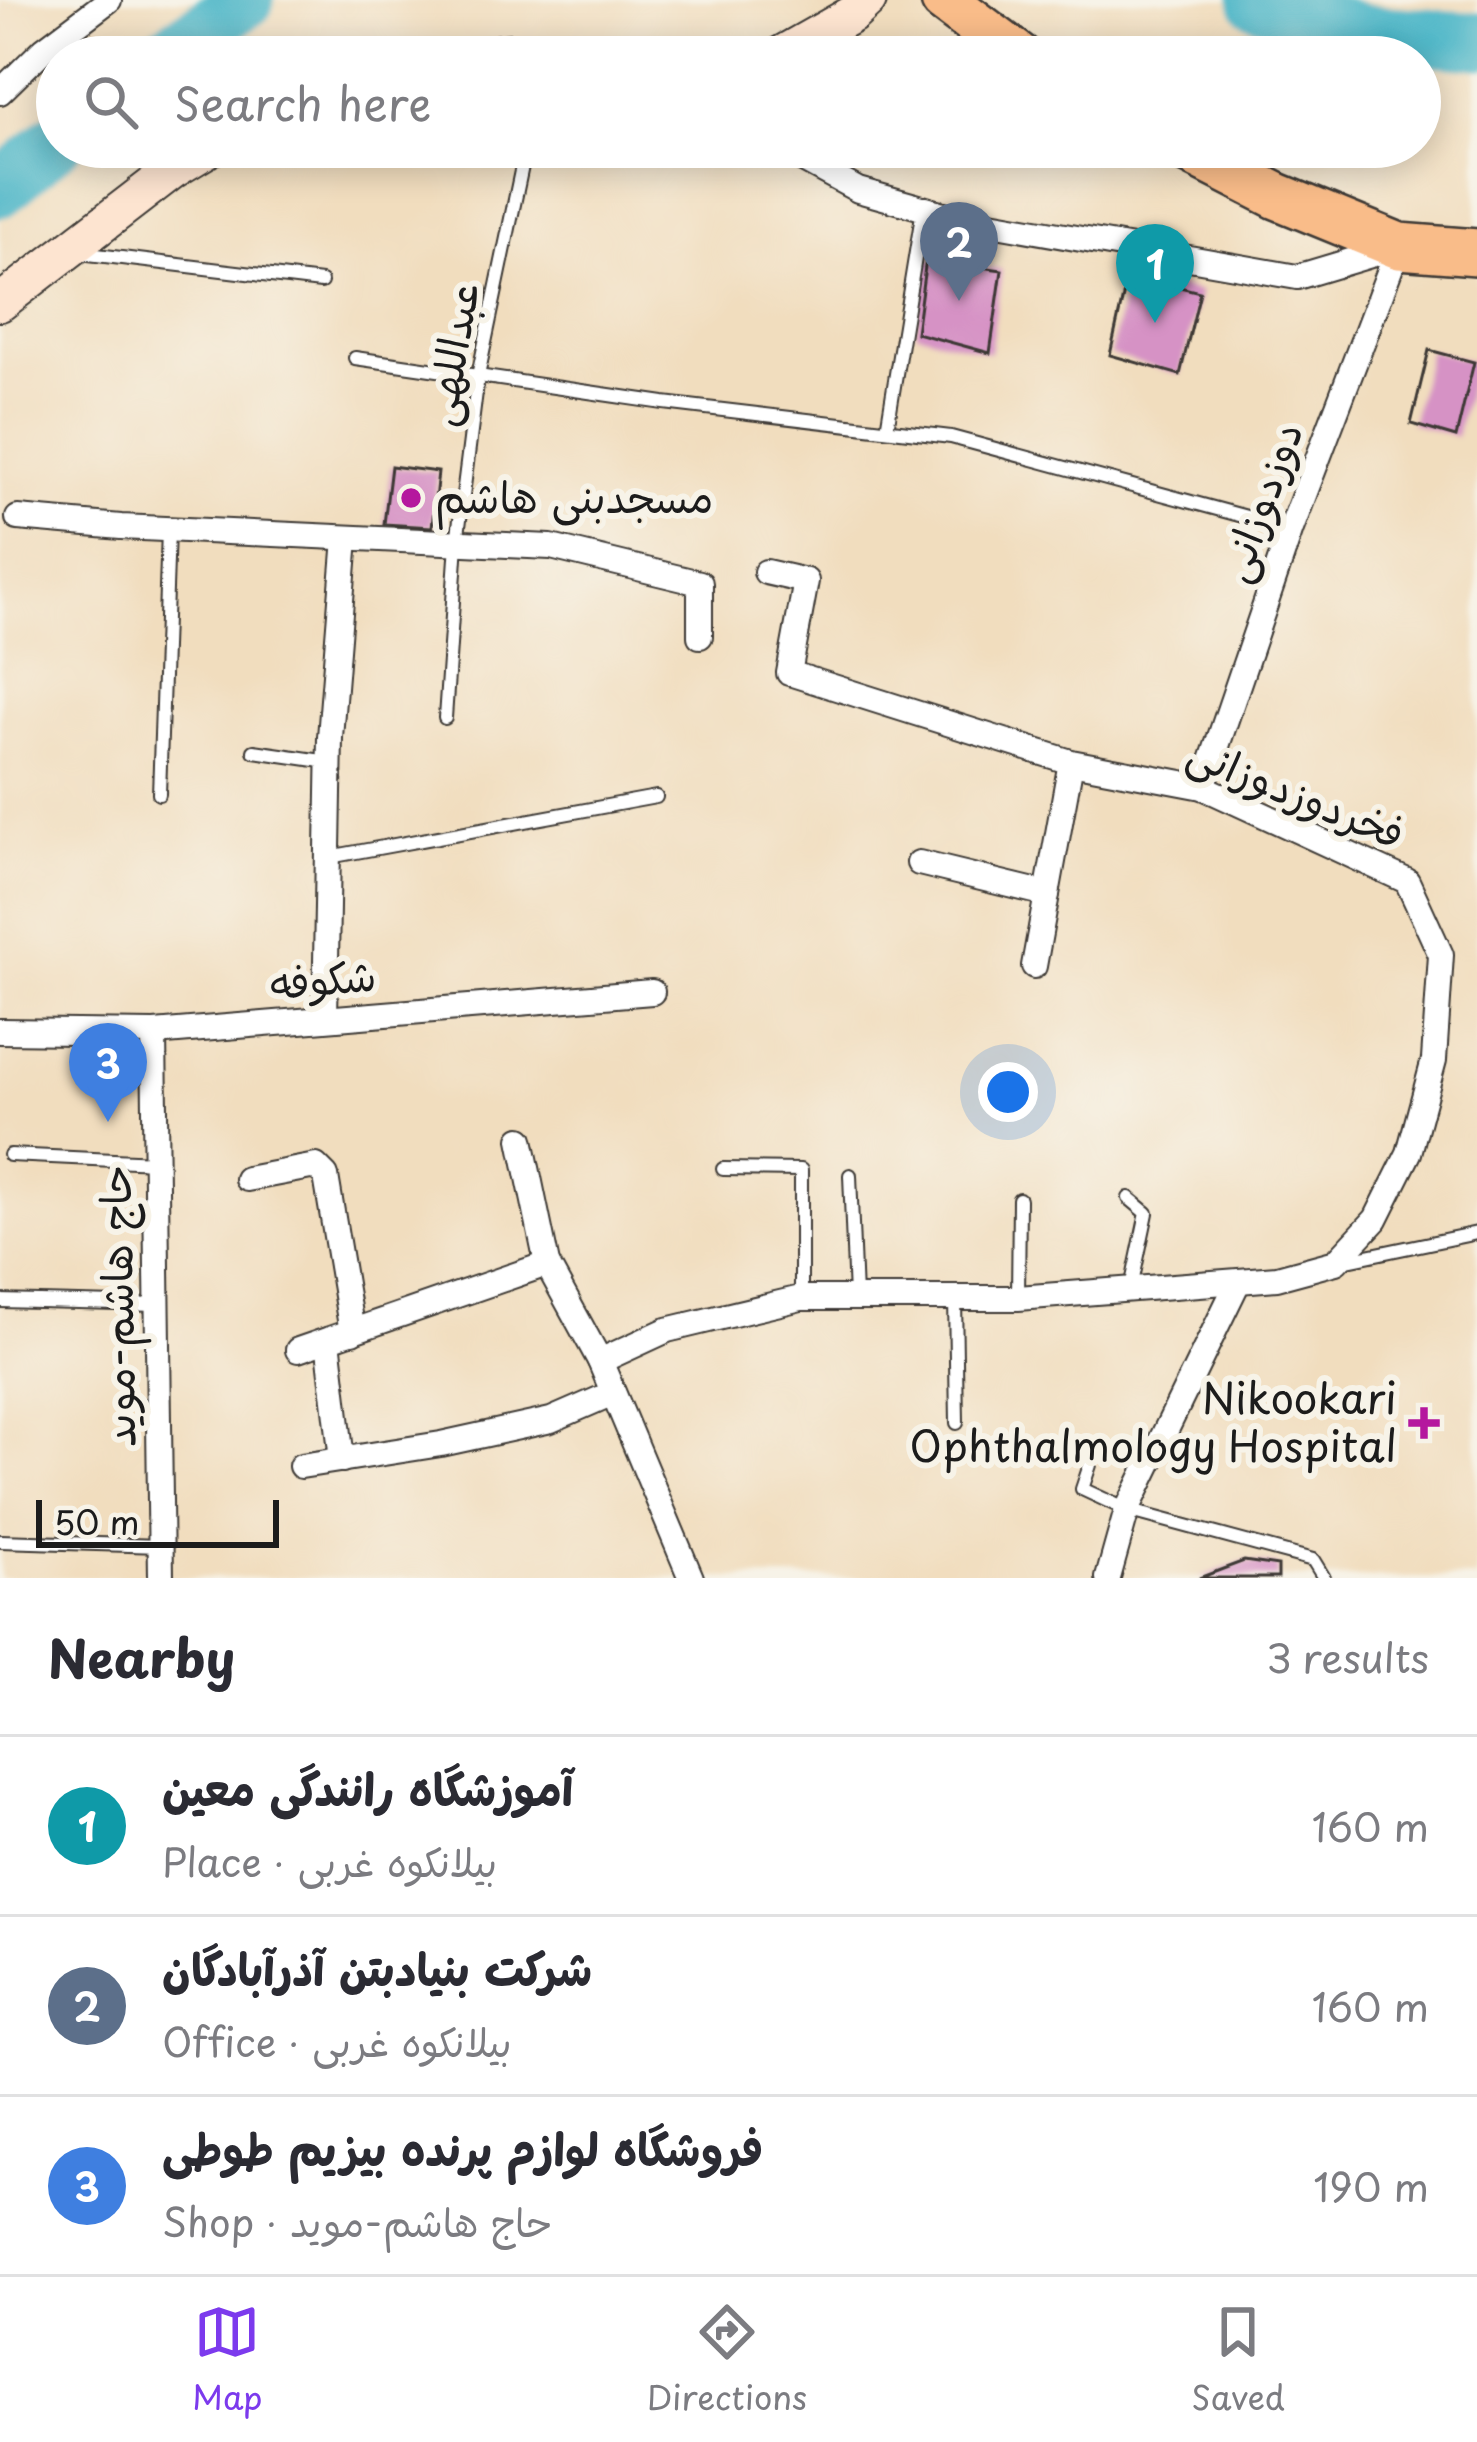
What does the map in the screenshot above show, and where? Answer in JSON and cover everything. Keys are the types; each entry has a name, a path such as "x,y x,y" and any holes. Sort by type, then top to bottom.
{"highway":[{"path":"944,0 992,36"},
{"path":"1222,168 1399,246 1477,252"}],"street":[{"path":"61,36 109,0"},
{"path":"814,36 868,0"},
{"path":"0,92 36,57"},
{"path":"0,303 176,168"},
{"path":"817,168 858,190 951,216 1297,277 1399,246"},
{"name":"دوزدوزانی","path":"1203,787 1291,529 1399,246"},
{"path":"18,518 551,548 700,583 700,636"},
{"path":"325,1018 330,763 346,538"},
{"name":"فخردوزدوزانی","path":"766,572 806,581 789,673 1071,762 1203,787 1407,881 1441,955 1434,1060 1409,1153 1376,1219 1336,1262"},
{"path":"1034,966 1071,762"},
{"path":"919,863 1047,894"},
{"name":"شکوفه","path":"0,1031 154,1033 652,992"},
{"name":"حاج هاشم-موید","path":"154,1033 161,1578"},
{"path":"521,1138 547,1264 600,1361 691,1578"},
{"path":"247,1179 316,1166 326,1175 340,1336 342,1460"},
{"path":"600,1361 667,1330 801,1298 1018,1298 1277,1278 1336,1262"},
{"path":"298,1350 547,1264"},
{"path":"1108,1578 1127,1510 1238,1282"},
{"path":"301,1466 441,1444 551,1420 613,1393"}],"lane":[{"name":"عبداللهی","path":"445,718 457,543 478,376 522,168"},
{"path":"887,429 923,209"},
{"path":"67,252 321,283"},
{"path":"355,358 664,403 951,437 1291,529"},
{"path":"159,794 168,530"},
{"path":"254,752 330,763"},
{"path":"328,857 656,796"},
{"path":"10,1155 155,1162"},
{"path":"723,1169 801,1170 801,1298"},
{"path":"850,1175 855,1298"},
{"path":"1129,1198 1147,1213 1131,1290"},
{"path":"1018,1298 1019,1199"},
{"path":"1336,1262 1477,1233"},
{"path":"955,1298 957,1423"},
{"path":"0,1301 157,1305"},
{"path":"1090,1465 1082,1489 1127,1510 1313,1560 1324,1578"},
{"path":"0,1541 160,1546"}],"building":[{"path":"926,259 1002,270 990,353 916,333"},
{"path":"1128,274 1200,292 1180,375 1110,355"},
{"path":"1429,350 1474,362 1456,437 1411,424"},
{"name":"مسجدبنی هاشم","path":"391,466 438,472 432,527 384,524"},
{"path":"1244,1561 1278,1566 1278,1578 1199,1578"}],"waterway":[{"path":"193,36 246,0"},
{"path":"1258,0 1360,32 1412,36"},
{"path":"1441,38 1477,41"},
{"path":"0,189 36,158"}],"place":[{"name":"شرکت بنیادبتن آذرآبادگان","path":"959,301"},
{"name":"آموزشگاه رانندگی معین","path":"1155,323"},
{"name":"مسجدبنی هاشم","path":"411,498"},
{"name":"فروشگاه لوازم پرنده بیزیم طوطی","path":"108,1122"},
{"name":"Nikookari Ophthalmology Hospital","path":"1424,1423"}]}
